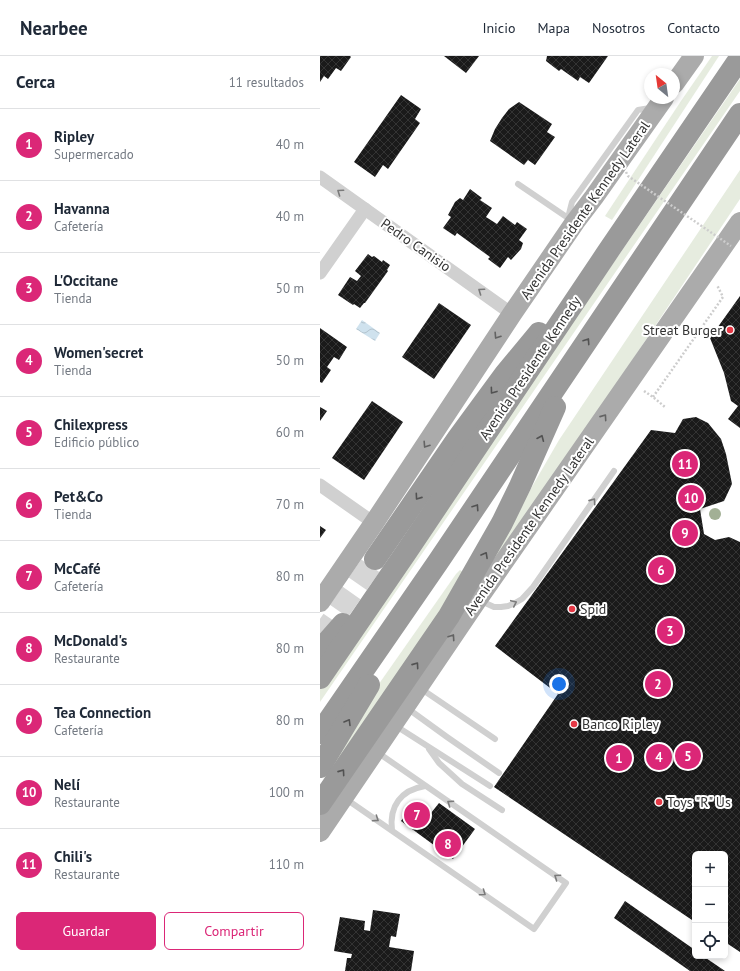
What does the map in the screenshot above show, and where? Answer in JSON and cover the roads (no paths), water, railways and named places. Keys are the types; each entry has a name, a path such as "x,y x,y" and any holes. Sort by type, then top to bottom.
{"highway":[{"name":"Avenida Presidente Kennedy","path":"320,678 740,58"},
{"path":"320,733 438,562 736,120"},
{"path":"375,559 504,374 544,325 607,253"},
{"path":"320,804 449,616 484,556 520,486 575,358"},
{"path":"320,650 407,551"},
{"path":"320,767 385,658 438,562"}],"main road":[{"path":"680,73 688,58"},
{"name":"Avenida Presidente Kennedy Lateral","path":"320,602 512,314 571,220 594,197 660,104"},
{"name":"Avenida Presidente Kennedy Lateral","path":"320,832 478,599 740,222"}],"street":[{"name":"Pedro Canisio","path":"320,177 512,314"},
{"path":"320,273 365,209"},
{"path":"320,484 374,523"}],"lane":[{"path":"518,184 571,220"},
{"path":"478,599 494,607 501,607 515,603 522,599 533,587 614,471"},
{"path":"418,687 495,739"},
{"path":"405,707 499,772"},
{"path":"393,724 490,786"},
{"path":"425,744 439,763 462,784 502,810"},
{"path":"344,797 534,929 566,883 375,750"},
{"path":"392,830 391,822 394,806 404,794 418,787 425,786"}],"water":[{"path":"362,320 380,333 375,341 356,329"}],"tunnel":[{"path":"320,638 375,559"}],"place":[{"name":"Streat Burger","path":"730,330"},
{"name":"Chili's","path":"685,464"},
{"name":"Nelí","path":"691,498"},
{"name":"Tea Connection","path":"685,533"},
{"name":"Pet&Co","path":"661,570"},
{"name":"Spid","path":"572,609"},
{"name":"L'Occitane","path":"670,631"},
{"name":"Havanna","path":"658,684"},
{"name":"Banco Ripley","path":"574,724"},
{"name":"Chilexpress","path":"688,756"},
{"name":"Women'secret","path":"659,757"},
{"name":"Ripley","path":"619,758"},
{"name":"Toys \"R\" Us","path":"659,802"},
{"name":"McCafé","path":"417,815"},
{"name":"McDonald's","path":"448,844"}]}
